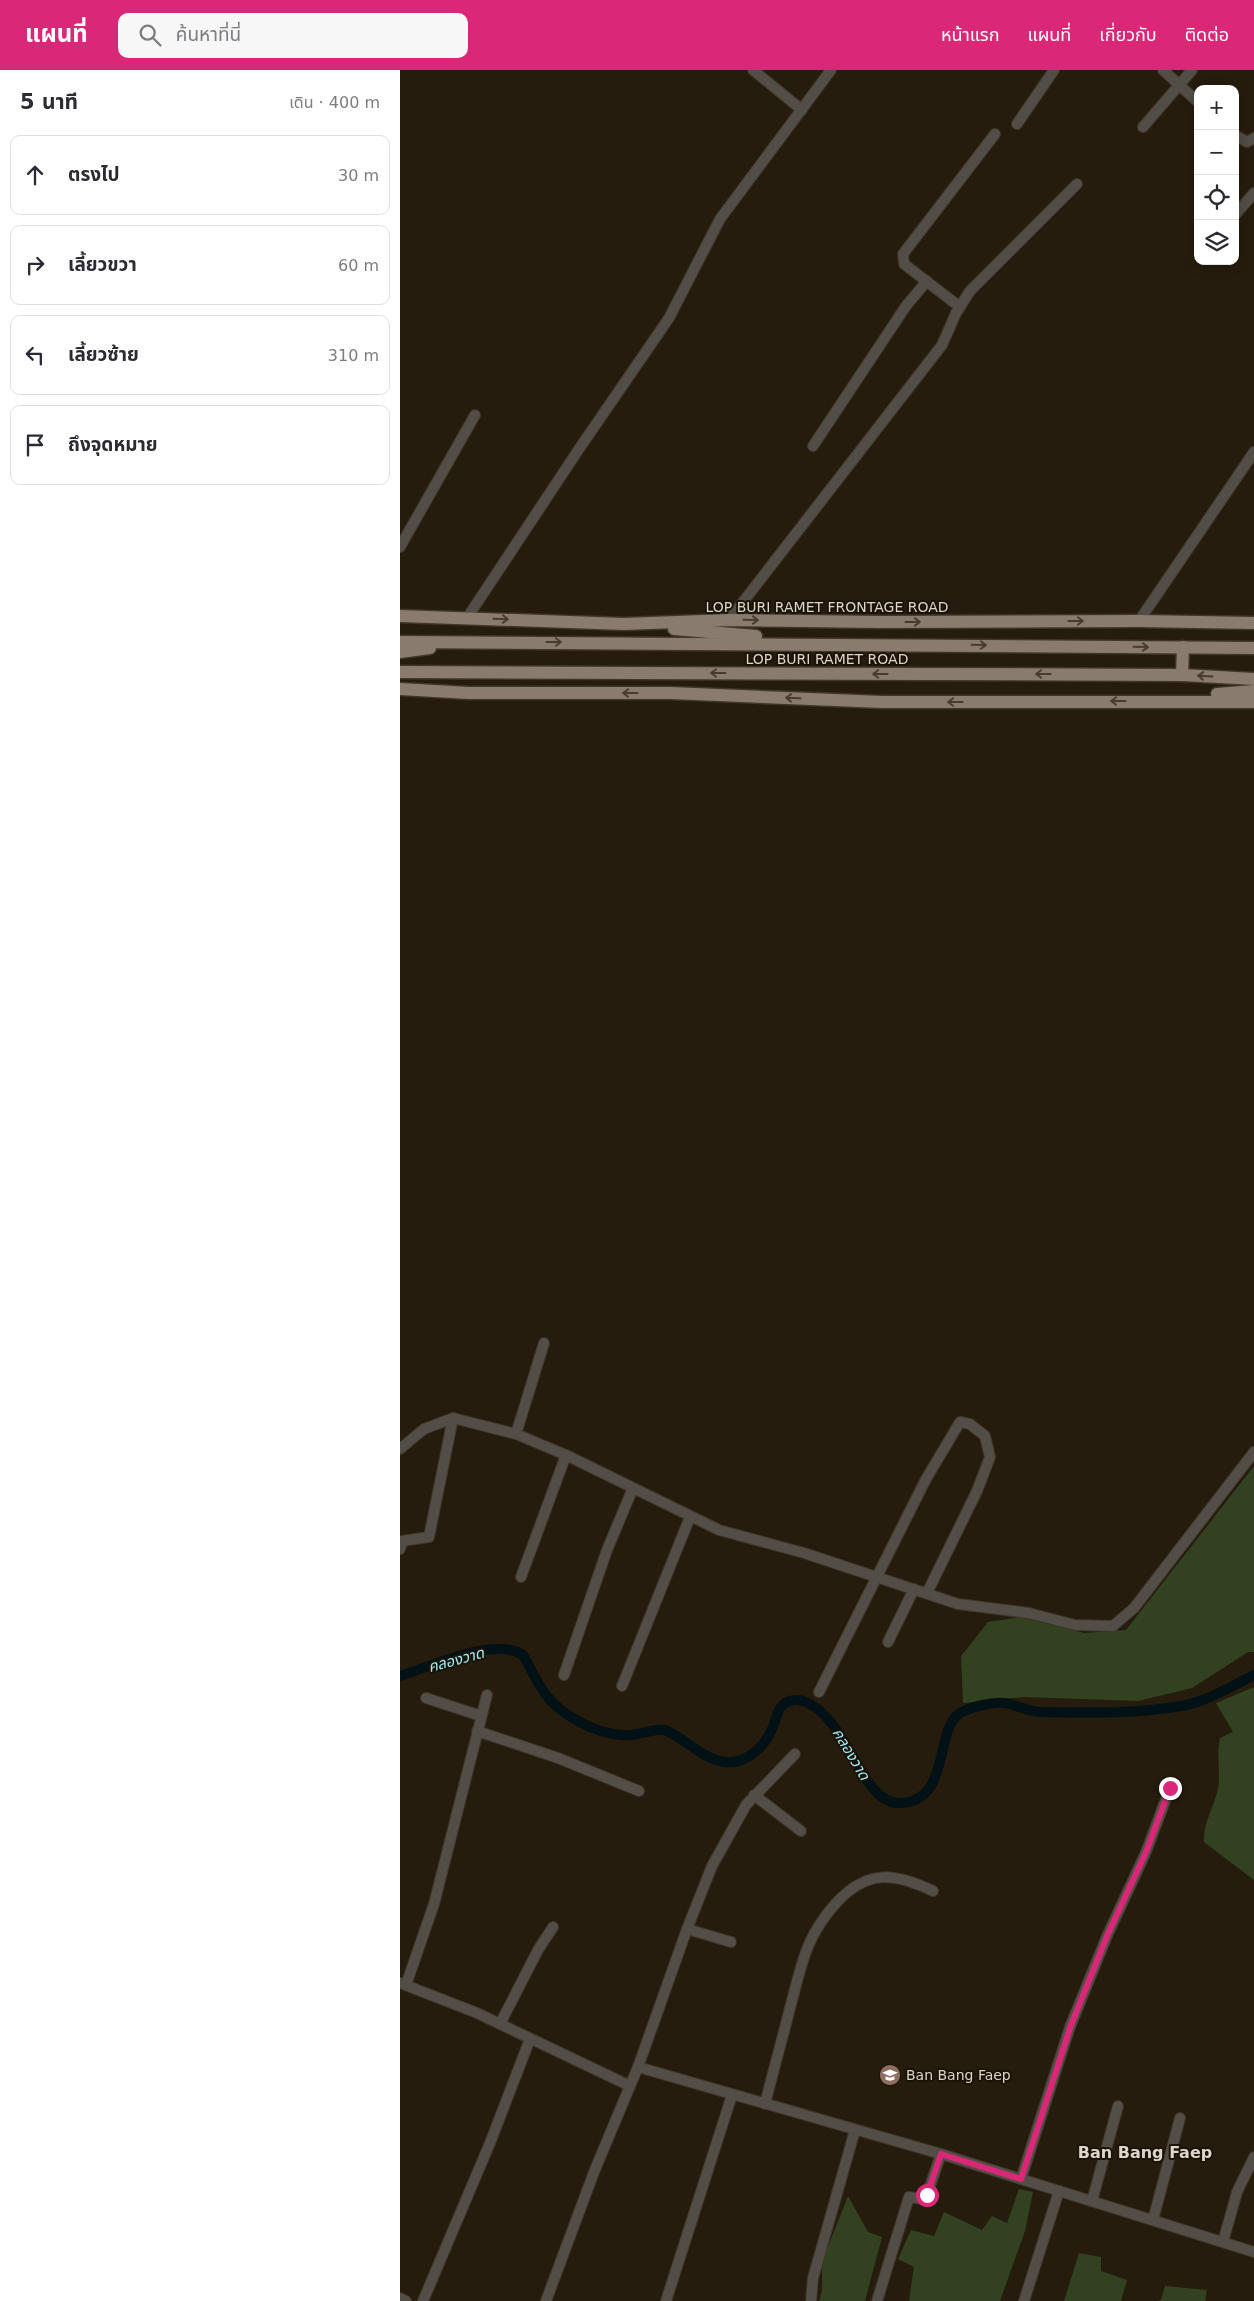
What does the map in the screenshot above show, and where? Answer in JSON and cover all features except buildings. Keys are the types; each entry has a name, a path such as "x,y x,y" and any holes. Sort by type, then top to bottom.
{"main road":[{"name":"LOP BURI RAMET FRONTAGE ROAD","path":"400,616 624,624 729,620 881,622 1139,621 1254,624"},
{"path":"624,624 844,644"},
{"name":"LOP BURI RAMET ROAD","path":"400,642 1254,648"},
{"path":"400,652 454,642"},
{"path":"1182,675 1183,647"},
{"name":"LOP BURI RAMET ROAD","path":"400,672 1182,675 1254,679"},
{"path":"400,689 469,693 671,693 882,702 1254,702"},
{"path":"1140,701 1254,691"},
{"path":"400,697 469,693"}],"street":[{"path":"753,70 802,110"},
{"path":"467,618 669,318 720,219 831,70"},
{"path":"1017,124 1054,70"},
{"path":"1163,70 1194,99"},
{"path":"1143,127 1192,70"},
{"path":"960,307 904,264 903,254 995,134"},
{"path":"1239,137 1247,142 1254,138"},
{"path":"729,620 942,345 970,290 1077,184"},
{"path":"1239,210 1254,193"},
{"path":"813,446 906,306 927,281"},
{"path":"400,547 475,415"},
{"path":"1139,621 1254,452"},
{"path":"516,1434 544,1343"},
{"path":"400,1549 402,1541 429,1537 453,1418"},
{"path":"400,1449 424,1429 453,1418 516,1434 566,1455 719,1530 804,1554 958,1604 1029,1613 1075,1625 1113,1626 1134,1608 1254,1452"},
{"path":"819,1692 926,1480 960,1422 970,1424 985,1436 990,1457 977,1491 927,1593"},
{"path":"521,1577 566,1455"},
{"path":"564,1675 607,1550 633,1488"},
{"path":"622,1686 690,1517"},
{"path":"888,1642 914,1589"},
{"path":"487,1695 434,1904 403,1984 454,2003 630,2086"},
{"path":"426,1698 481,1716"},
{"path":"477,1731 558,1758 639,1790"},
{"path":"546,2301 594,2172 638,2067 687,1929 712,1866 729,1833 754,1795 795,1754"},
{"path":"1021,2179 1071,2025 1107,1936 1146,1852 1170,1788"},
{"path":"754,1795 801,1831"},
{"path":"765,2104 804,1954 813,1933 822,1919 853,1887 872,1878 889,1877 902,1879 933,1891"},
{"path":"500,2024 538,1950 553,1927"},
{"path":"687,1929 731,1942"},
{"path":"423,2301 490,2142 530,2039"},
{"path":"638,2067 941,2154 1254,2252"},
{"path":"666,2301 732,2095"},
{"path":"1092,2201 1118,2106"},
{"path":"1153,2220 1180,2118"},
{"path":"811,2301 813,2278 855,2130"},
{"path":"877,2301 909,2197 922,2198 927,2195 941,2154"},
{"path":"1223,2242 1237,2192 1254,2157"},
{"path":"1024,2301 1059,2191"},
{"path":"400,2298 406,2301"}],"green space":[{"path":"1254,1466 1254,1652 1248,1652 1192,1688 1138,1701 1024,1697 963,1703 961,1656 988,1622 1021,1617 1084,1633 1126,1630"},
{"path":"1254,1687 1254,1880 1204,1842 1204,1835 1218,1789 1220,1738 1233,1732 1216,1703"},
{"path":"1019,2189 1033,2192 1025,2231 1000,2301 909,2301 914,2267 898,2259 911,2230 934,2236 944,2212 982,2230 992,2216 1007,2223"},
{"path":"848,2196 868,2232 882,2237 865,2301 819,2301 822,2291 822,2262"},
{"path":"1079,2253 1101,2257 1101,2271 1127,2280 1121,2301 1064,2301"},
{"path":"1165,2286 1207,2290 1205,2301 1157,2301 1161,2300"}],"waterway":[{"name":"คลองวาด","path":"400,1676 444,1660 479,1651 511,1650 523,1655 546,1695 571,1717 591,1727 613,1734 634,1735 655,1730 665,1730 708,1757 724,1762 740,1760 754,1753 770,1734 779,1710 784,1704 793,1700 803,1701 821,1712 834,1726 875,1791 887,1800 900,1803 917,1799 928,1789 936,1776 948,1730 954,1718 968,1709 1000,1703 1041,1712 1076,1713 1164,1709 1200,1701 1254,1675"}],"place":[{"name":"Ban Bang Faep","path":"890,2075"}],"district":[{"name":"Ban Bang Faep","path":"1145,2152"}],"route":[{"path":"927,2195 941,2154 1021,2179 1071,2025 1107,1936 1146,1852 1170,1788"}]}
